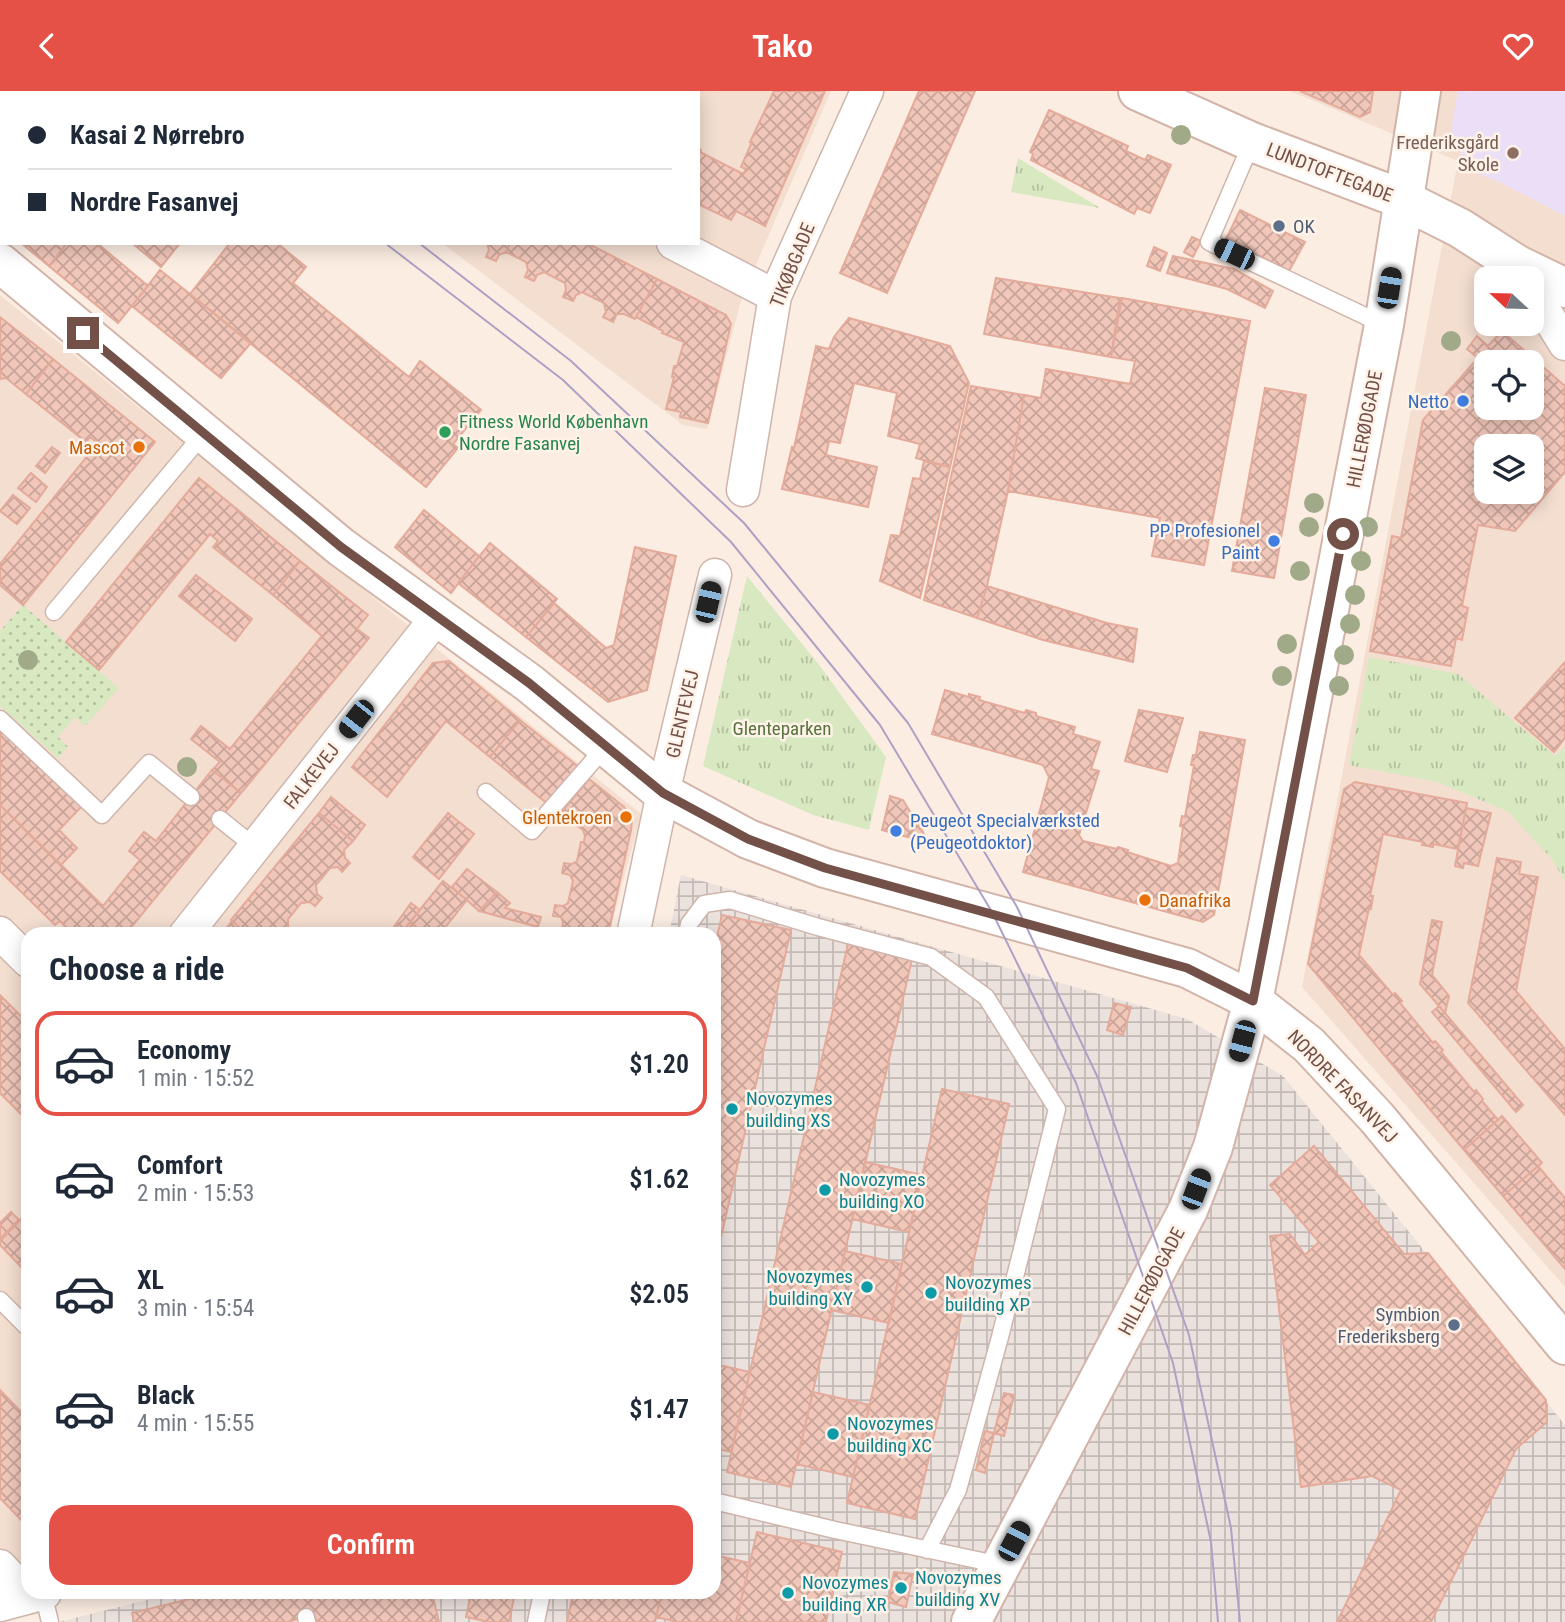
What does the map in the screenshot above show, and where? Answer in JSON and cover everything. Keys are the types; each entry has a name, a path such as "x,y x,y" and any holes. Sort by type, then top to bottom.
{"street":[{"name":"TIKØBGADE","path":"743,490 775,296 867,91"},
{"name":"LUNDTOFTEGADE","path":"1138,91 1252,142 1402,199 1460,227 1510,266"},
{"name":"HILLERØDGADE","path":"971,1622 1188,1210 1213,1147 1253,1001 1384,325 1421,91"},
{"path":"677,245 775,296"},
{"name":"NORDRE FASANVEJ","path":"0,263 341,547 529,683 663,793 748,839 825,868 1187,968 1253,1001 1309,1045 1377,1118 1565,1345"},
{"name":"LUNDTOFTEGADE","path":"1544,282 1565,288"},
{"name":"LUNDTOFTEGADE","path":"1544,310 1565,344"},
{"name":"GLENTEVEJ","path":"635,927 663,793 715,575"},
{"name":"FALKEVEJ","path":"191,927 437,617"},
{"path":"0,933 21,954"},
{"path":"0,1566 21,1588"}],"lane":[{"path":"1252,142 1209,242 1384,325"},
{"path":"54,612 204,433"},
{"path":"0,719 102,815 149,763 191,797"},
{"path":"486,792 532,831 606,745"},
{"path":"220,819 255,847"},
{"path":"688,927 704,904 730,900 931,957 986,997 1057,1109 1000,1337 958,1490 927,1550"},
{"path":"0,1300 21,1321"},
{"path":"721,1503 1001,1565"},
{"path":"31,1599 50,1622"},
{"path":"536,1622 541,1599"}],"shaded area":[{"path":"700,91 831,91 742,297 707,429 683,425 445,245 700,245"},
{"path":"1290,91 1565,91 1565,1287 1302,987 1458,161"},
{"name":"Frederiksgård Skole","path":"1458,91 1565,91 1565,216 1472,171 1450,135"},
{"path":"0,295 641,814 611,927 21,927 21,1576 0,1581"},
{"path":"681,875 1187,1019 1283,1076 1565,1425 1565,1622 59,1622 150,1599 721,1599 721,927 670,927"}],"green space":[{"path":"1018,158 1100,208 1011,192"},
{"name":"Glenteparken","path":"747,576 820,666 886,757 869,830 813,815 703,766"},
{"path":"23,605 119,688 85,726 75,717 58,737 68,747 58,758 0,706 0,631"},
{"path":"1369,657 1458,674 1555,756 1565,746 1565,881 1551,858 1507,811 1437,782 1349,765"}],"building":[{"path":"774,91 825,91 765,226 736,211 731,220 700,205 700,152 743,174 746,169 741,167"},
{"path":"919,91 975,91 887,293 840,273"},
{"path":"1300,91 1373,91 1370,112 1360,117"},
{"path":"1049,110 1128,146 1126,151 1145,160 1148,155 1171,165 1150,213 1137,208 1134,214 1031,160 1033,154 1030,152"},
{"path":"1240,210 1305,242 1289,271 1226,239"},
{"path":"1192,237 1201,241 1193,257 1184,252"},
{"path":"23,245 65,245 49,266"},
{"path":"65,245 99,245 148,286 118,323 49,266"},
{"path":"134,245 178,245 161,267"},
{"path":"228,245 279,245 306,267 293,283 409,377 420,361 481,410 453,444 458,448 426,487 190,294"},
{"path":"488,245 509,245 496,261 486,257"},
{"path":"509,245 591,245 657,279 635,319 617,314 613,322 603,317 606,312 604,303 582,292 576,295 573,301 563,297 565,283 544,272 537,275 534,281 525,277 528,270 526,262 506,252"},
{"path":"1154,247 1167,253 1160,271 1147,266"},
{"path":"1173,256 1234,269 1273,291 1265,308 1227,289 1167,273"},
{"path":"160,270 251,343 221,378 132,306"},
{"path":"996,278 1120,298 1111,357 984,334"},
{"path":"657,279 726,315 731,324 708,423 680,417 681,412 666,409 674,366 677,366 684,342 662,333 663,331 636,317"},
{"path":"1122,298 1250,321 1204,565 1152,556 1160,518 1008,491 1024,395 1041,398 1046,369 1130,384 1135,361 1111,357"},
{"path":"0,317 53,359 26,394 6,378 0,379"},
{"path":"849,318 950,346 969,383 950,467 916,458 920,444 888,436 897,393 854,383 840,443 829,441 826,455 877,467 868,507 782,489 792,447 794,448 816,346 829,349 834,337"},
{"path":"1477,336 1488,346 1497,336 1508,336 1524,350 1474,350 1474,355 1467,349"},
{"path":"53,359 155,442 23,605 0,585 0,564 98,443 90,437 86,442 26,394"},
{"path":"1474,363 1474,420 1544,420 1544,368 1565,386 1565,472 1544,497 1544,434 1474,434 1474,504 1538,504 1515,531 1478,525 1462,606 1468,608 1462,640 1456,638 1451,666 1370,651 1392,536 1401,538 1423,420"},
{"path":"971,386 1024,395 1008,491 987,586 977,618 924,600"},
{"path":"1265,388 1306,395 1274,578 1232,571"},
{"path":"52,447 60,453 45,473 36,466"},
{"path":"924,461 950,467 920,598 880,581 891,535 900,536 913,478 920,479"},
{"path":"31,473 47,487 36,502 18,488"},
{"path":"199,478 300,561 273,595 213,547 218,541 210,534 99,670 66,642"},
{"path":"13,495 30,508 17,524 0,511"},
{"path":"424,510 479,556 451,593 395,547"},
{"path":"490,543 557,599 526,637 458,583"},
{"path":"635,547 676,556 647,690 608,702 526,637 554,603 606,648 614,645"},
{"path":"300,561 368,615 357,629 369,638 241,793 212,770 220,762 191,739 201,726 230,749 322,636 273,595"},
{"path":"196,575 252,619 235,641 179,596"},
{"path":"987,586 1107,623 1137,629 1133,662 1043,640 977,618"},
{"path":"449,661 520,720 490,757 446,721 387,797 352,767 433,663"},
{"path":"1565,662 1565,738 1554,752 1515,718"},
{"path":"945,690 969,697 969,694 980,697 979,700 1025,713 1026,710 1036,713 1036,716 1075,727 1073,734 1100,742 1091,769 1099,771 1079,835 1083,841 1117,849 1118,847 1171,866 1178,863 1183,827 1180,826 1182,816 1185,817 1194,765 1191,765 1193,755 1196,755 1200,732 1245,740 1214,915 1203,922 1023,872 1049,777 1043,765 932,734"},
{"path":"1139,710 1183,718 1167,772 1125,761"},
{"path":"520,720 580,768 549,805 490,757"},
{"path":"0,726 82,806 59,830 77,848 61,865 0,805"},
{"path":"212,770 241,793 132,927 66,927 60,921 55,925 0,871 0,805 103,906 140,860 129,851 144,832 156,841"},
{"path":"589,779 624,807 632,819 610,927 562,927 561,917 553,916 555,905 563,906 568,903 573,881 570,875 562,873 564,863 572,864 577,861 585,836 583,830 560,814"},
{"path":"1355,782 1467,803 1458,849 1433,844 1433,847 1422,845 1423,842 1383,834 1370,896 1373,896 1371,909 1369,908 1359,955 1393,995 1395,993 1402,1001 1400,1003 1433,1043 1435,1041 1443,1050 1441,1052 1474,1092 1476,1090 1498,1120 1464,1150 1308,964 1344,789"},
{"path":"890,796 903,800 927,839 926,842 882,830"},
{"path":"331,797 365,825 353,841 319,813"},
{"path":"1466,808 1491,813 1478,866 1464,863 1463,868 1455,866"},
{"path":"319,813 353,841 344,850 345,858 350,863 342,872 338,867 330,868 316,885 317,894 322,898 315,906 310,902 301,903 288,919 288,927 239,927 231,920"},
{"path":"448,813 474,834 439,879 413,857"},
{"path":"1497,858 1521,862 1519,874 1538,877 1516,991 1565,1049 1565,1115 1468,1003"},
{"path":"467,869 497,892 479,911 452,887"},
{"path":"443,881 467,900 445,927 416,927 410,922"},
{"path":"497,892 510,903 505,908 541,917 538,927 479,911"},
{"path":"411,903 420,910 406,927 394,927"},
{"name":"Novozymes building XS","path":"722,915 791,930 721,1237 721,927"},
{"path":"1432,920 1442,922 1432,975 1449,996 1445,1013 1420,984"},
{"path":"232,921 239,927 227,927"},
{"name":"Novozymes building XO","path":"848,944 912,959 791,1487 727,1472"},
{"path":"0,995 21,1016 21,1114 0,1093"},
{"path":"1114,1003 1131,1007 1123,1035 1107,1030"},
{"path":"1439,1006 1523,1105 1516,1112 1432,1012"},
{"name":"Novozymes building XP","path":"942,1089 1009,1104 915,1519 847,1503"},
{"path":"1502,1116 1542,1163 1503,1196 1464,1150"},
{"path":"1314,1146 1404,1254 1428,1253 1546,1400 1547,1422 1516,1449 1431,1622 1337,1622 1401,1490 1372,1476 1301,1487 1270,1236 1290,1234 1305,1255 1319,1242 1270,1185"},
{"path":"865,1162 922,1175 909,1232 852,1219"},
{"path":"1538,1166 1565,1198 1565,1269 1503,1196"},
{"path":"11,1212 19,1220 0,1239 0,1223"},
{"path":"21,1219 21,1267 0,1245 0,1241"},
{"name":"Novozymes building XY","path":"845,1251 902,1264 889,1323 831,1310"},
{"path":"721,1366 750,1372 731,1452 721,1450"},
{"path":"0,1390 21,1412 21,1520 0,1498"},
{"name":"Novozymes building XC","path":"813,1392 870,1405 853,1477 796,1464"},
{"path":"1004,1393 1014,1395 1004,1436 994,1433"},
{"path":"985,1431 994,1433 985,1473 976,1470"},
{"name":"Novozymes building XR","path":"757,1532 842,1552 826,1622 736,1622"},
{"path":"721,1557 750,1563 736,1622 677,1622 656,1617 660,1599 721,1599"},
{"name":"Novozymes building XV","path":"894,1572 913,1574 906,1607 888,1602"},
{"path":"189,1599 433,1599 439,1622 317,1622 314,1614 288,1622 134,1622 132,1613"},
{"path":"470,1599 514,1599 509,1622 489,1622 466,1617"},
{"path":"572,1599 661,1599 655,1622 567,1622"}],"tram line":[{"path":"388,245 563,380 731,542 880,725 992,912 1076,1083 1173,1363 1211,1542 1218,1622"},
{"path":"422,245 571,361 744,523 908,723 1017,907 1098,1078 1189,1335 1231,1528 1240,1622"}],"place":[{"name":"Frederiksgård Skole","path":"1513,153"},
{"name":"OK","path":"1279,226"},
{"name":"Netto","path":"1463,401"},
{"name":"Fitness World København Nordre Fasanvej","path":"445,432"},
{"name":"Mascot","path":"139,447"},
{"name":"PP Profesionel Paint","path":"1274,541"},
{"name":"Glentekroen","path":"626,817"},
{"name":"Peugeot Specialværksted (Peugeotdoktor)","path":"896,831"},
{"name":"Danafrika","path":"1145,900"},
{"name":"Novozymes building XS","path":"732,1109"},
{"name":"Novozymes building XO","path":"825,1190"},
{"name":"Novozymes building XY","path":"867,1287"},
{"name":"Novozymes building XP","path":"931,1293"},
{"name":"Symbion Frederiksberg","path":"1454,1325"},
{"name":"Novozymes building XC","path":"833,1434"},
{"name":"Novozymes building XV","path":"901,1588"},
{"name":"Novozymes building XR","path":"788,1593"}],"route":[{"path":"83,333 341,547 529,683 663,793 748,839 825,868 1187,968 1253,1001 1343,534"}]}
